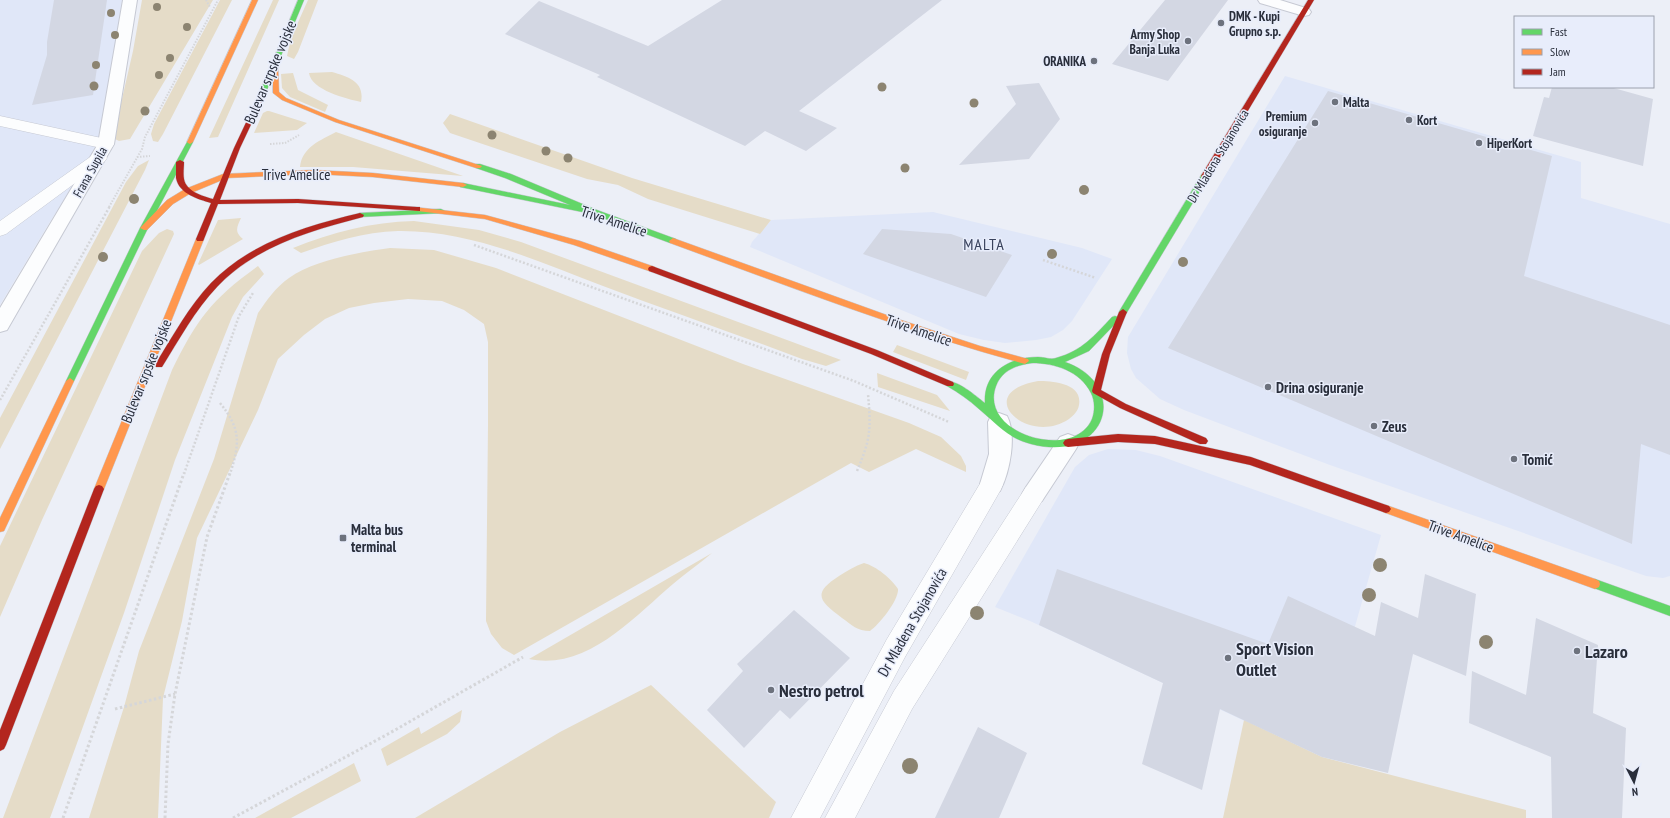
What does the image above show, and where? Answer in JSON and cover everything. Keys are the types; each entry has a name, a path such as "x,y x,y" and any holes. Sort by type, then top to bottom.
{"main road":[{"path":"0,528 144,228 180,162 255,0"},
{"name":"Bulevar srpske vojske","path":"0,745 127,417 226,176 275,66 301,0"},
{"name":"Dr Mladena Stojanovića","path":"1096,391 1106,354 1123,311 1198,190 1308,6"},
{"path":"275,66 276,93 284,99 338,121 508,176 594,212"},
{"path":"180,162 180,179 188,191"},
{"name":"Trive Amelice","path":"144,228 170,202 188,191 226,176 313,172 396,177 456,183 594,212 892,320 974,348 1025,361"},
{"name":"Trive Amelice","path":"188,191 216,202 298,200 442,211 485,217 577,243 661,272 844,341 942,380 964,391 979,402 999,422"},
{"path":"127,417 199,303 215,284 234,266 260,249 317,226 361,215 442,211"},
{"name":"Dr Mladena Stojanovića","path":"1056,362 1086,349 1123,311"},
{"path":"1040,360 1056,362 1071,368 1084,376 1096,391 1101,409 1098,420 1092,430 1081,438 1068,444 1049,445 1031,442 1014,434 999,422 990,407 990,386 995,377 1003,370 1013,364 1025,361 1040,360"},
{"name":"Trive Amelice","path":"1096,391 1137,412 1251,461 1670,611"},
{"name":"Trive Amelice","path":"1068,444 1118,438 1155,440 1251,461"}],"street":[{"name":"Frana Supila","path":"0,325 102,151 130,0"},
{"path":"1265,0 1308,6"},
{"name":"Dr Mladena Stojanovića","path":"992,484 1000,454 999,422"},
{"name":"Dr Mladena Stojanovića","path":"1034,494 1068,444"}],"lane":[{"path":"0,121 102,151"},
{"path":"0,230 102,151"},
{"name":"Dr Mladena Stojanovića","path":"805,818 892,654 992,484"},
{"name":"Dr Mladena Stojanovića","path":"839,818 903,700 1034,494"}],"path":[{"path":"206,0 210,7"},
{"path":"0,400 142,149 145,137 218,0"},
{"path":"137,157 152,156"},
{"path":"471,244 854,381 943,418 953,424"},
{"path":"1043,260 1096,278"},
{"path":"63,818 239,316 246,302 255,291"},
{"path":"857,471 868,446 871,425 868,394"},
{"path":"165,818 168,744 175,694 206,537 236,456 238,436 229,414 220,403"},
{"path":"233,818 394,730 523,657"},
{"path":"115,709 175,694"}],"shaded area":[{"path":"0,0 122,0 108,104 94,154 51,220 0,305"},
{"path":"142,0 213,0 130,139 119,141 113,138 133,51"},
{"path":"220,0 232,0 163,134 158,142 153,141 151,134 154,124"},
{"path":"273,0 279,0 218,137 209,138"},
{"path":"308,0 318,0 294,59 287,56 291,38"},
{"path":"332,72 350,78 358,85 362,95 361,102 330,93 316,84 311,79 309,73"},
{"path":"293,73 298,90 328,105 325,112 290,97 282,88 281,74"},
{"path":"1285,76 1581,162 1581,198 1670,224 1670,576 1663,578 1646,576 1330,465 1184,410 1160,399 1136,378 1131,369 1127,353 1128,337"},
{"path":"267,111 307,123 297,130 254,133 263,113"},
{"path":"450,114 632,178 771,220 760,234 648,199 618,185 587,179 450,133 443,123"},
{"path":"336,132 463,176 353,167 300,167 304,154 308,149"},
{"path":"149,160 0,449 0,418 126,182 138,166"},
{"path":"933,212 1082,248 1112,259 1072,321 1063,330 1051,337 1005,343 959,334 750,247 752,242 771,220"},
{"path":"241,218 238,224 237,232 243,239 199,265 198,264 218,220"},
{"path":"414,221 479,230 521,242 841,360 826,366 802,359 528,257 477,241 425,232 398,231 373,233 348,238 301,253 293,248 323,237 352,229 383,223"},
{"path":"167,229 173,231 174,234 42,520 0,617 0,546 142,251 159,233"},
{"path":"390,248 434,250 496,268 743,364 909,423 941,437 961,456 966,466 966,472 916,449 869,472 851,463 514,655 502,648 491,634 486,621 488,342 484,324 464,310 442,301 408,299 349,308 325,319 304,335 278,359 258,410 197,538 182,621 163,698 158,818 89,818 124,707 139,651 214,459 258,313 280,285 289,278 311,266 338,258"},
{"path":"258,266 264,274 243,297 232,317 175,460 124,613 50,818 3,818 172,370 198,323 207,311 229,289"},
{"path":"897,345 969,372 966,380 893,352"},
{"path":"877,373 937,395 950,411 878,387"},
{"path":"1038,381 1065,385 1076,392 1079,398 1078,409 1069,419 1053,426 1037,427 1023,422 1013,415 1007,406 1008,396 1018,387"},
{"path":"1108,449 1136,450 1160,456 1381,535 1342,672 1322,757 1030,621 995,607 1075,467 1089,455"},
{"path":"712,553 673,584 626,625 590,649 570,657 550,661 529,659"},
{"path":"864,563 883,573 898,589 892,606 888,612 870,631 858,629 842,618 828,607 822,597 822,593 830,582 848,570"},
{"path":"651,685 776,802 769,818 415,818 560,732"},
{"path":"462,710 460,722 447,734 387,766 381,749 419,727 421,734"},
{"path":"1244,720 1322,757 1526,810 1526,818 1223,818"},
{"path":"354,763 361,781 291,818 255,818"}],"building":[{"path":"54,0 107,0 93,95 32,105 47,55 47,42"},
{"path":"722,0 942,0 799,111 837,128 806,151 765,131 745,146 597,77 600,75 505,34 539,1 648,46"},
{"path":"1165,0 1228,0 1168,81 1112,64"},
{"path":"1039,83 1060,119 1029,159 959,165 1016,104 1006,86"},
{"path":"1552,88 1614,88 1653,99 1643,166 1533,136 1544,97 1549,98"},
{"path":"1328,91 1552,156 1524,276 1670,325 1670,455 1641,444 1632,544 1168,348"},
{"path":"882,229 951,234 1012,255 986,297 863,254"},
{"path":"1057,569 1268,644 1288,596 1375,636 1381,602 1418,618 1425,574 1476,594 1466,676 1413,654 1388,773 1322,757 1220,709 1202,790 1142,764 1163,683 1039,625"},
{"name":"Nestro petrol","path":"794,610 850,658 790,719 780,710 744,748 707,710 743,671 737,664"},
{"path":"1536,618 1598,645 1593,713 1626,728 1622,818 1552,818 1551,757 1469,723 1472,671 1526,695"},
{"path":"978,727 1027,753 999,818 935,818"}],"traffic: fast":[{"path":"261,97 301,0"},
{"path":"70,381 144,228 190,142"},
{"path":"478,166 508,176 594,212"},
{"path":"1123,312 1205,176"},
{"path":"463,185 594,212 673,241"},
{"path":"360,215 441,211"},
{"path":"1056,362 1086,349 1115,319"},
{"path":"1040,360 1062,364 1078,372 1093,387 1097,395 1099,404 1095,423 1088,432 1073,442 1051,444 1030,440 1020,436 1001,425 990,408 989,395 991,387 994,380 1004,369 1010,365 1024,361 1040,360"},
{"path":"950,384 976,401 999,422"},
{"path":"1595,584 1670,611"}],"traffic: slow":[{"path":"190,142 255,0"},
{"path":"275,67 276,93 284,99 337,121 478,166"},
{"path":"144,228 170,202 188,191 226,176 313,172 373,175 463,185"},
{"path":"417,209 485,217 577,243 652,269"},
{"path":"99,489 200,239"},
{"path":"673,241 892,320 980,349 1025,361"},
{"path":"0,528 70,381"},
{"path":"1386,509 1595,584"}],"traffic: jam":[{"path":"1205,176 1311,0"},
{"path":"200,239 237,148 261,97"},
{"path":"180,162 180,179 183,186 188,191 202,198 216,202 298,201 417,209"},
{"path":"159,365 206,294 229,271 263,248 301,232 360,215"},
{"path":"652,269 874,352 950,384"},
{"path":"1123,312 1106,354 1096,391 1123,406 1203,441"},
{"path":"1068,443 1118,438 1155,440 1251,461 1386,509"},
{"path":"0,745 99,489"}],"place":[{"name":"DMK - Kupi Grupno s.p.","path":"1221,23"},
{"name":"Army Shop Banja Luka","path":"1188,41"},
{"name":"ORANIKA","path":"1094,61"},
{"name":"Malta","path":"1335,102"},
{"name":"Kort","path":"1409,120"},
{"name":"Premium osiguranje","path":"1315,123"},
{"name":"HiperKort","path":"1479,143"},
{"name":"Drina osiguranje","path":"1268,387"},
{"name":"Zeus","path":"1374,426"},
{"name":"Tomić","path":"1514,459"},
{"name":"Malta bus terminal","path":"343,538"},
{"name":"Lazaro","path":"1577,651"},
{"name":"Sport Vision Outlet","path":"1228,658"},
{"name":"Nestro petrol","path":"771,690"}],"district":[{"name":"MALTA","path":"984,244"}]}
